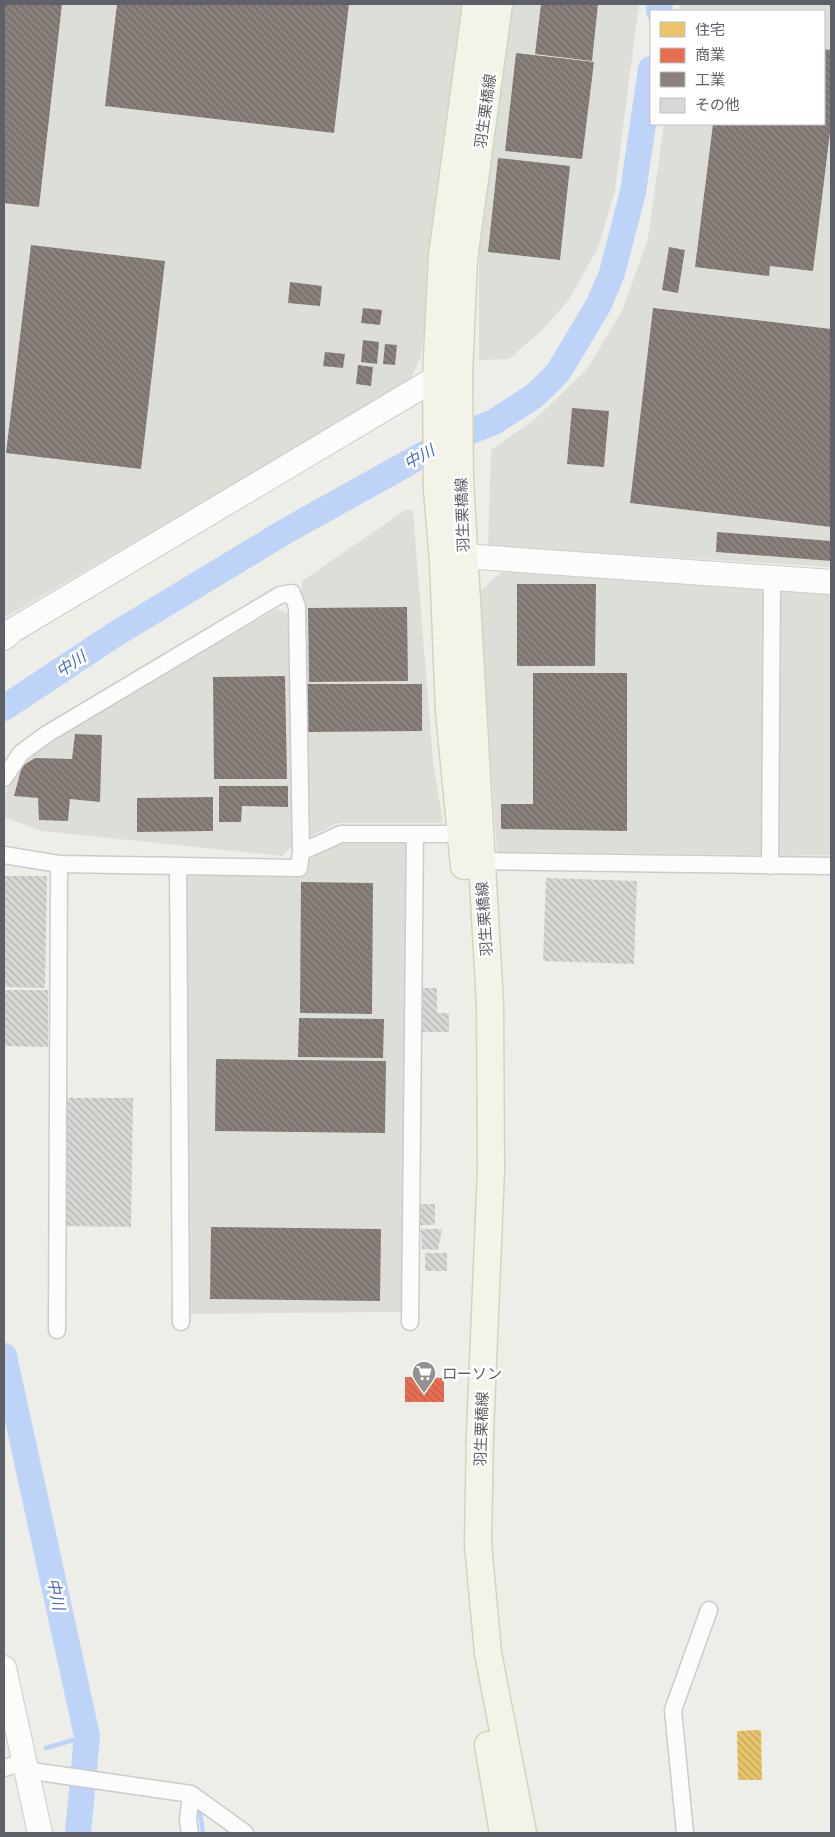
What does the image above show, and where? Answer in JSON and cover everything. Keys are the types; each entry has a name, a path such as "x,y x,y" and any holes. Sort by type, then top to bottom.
{"main road":[{"name":"羽生栗橋線","path":"476,4 442,256 444,381 453,558 480,861 490,1004 491,1170 480,1433 478,1544 488,1653 523,1833"},
{"name":"羽生栗橋線","path":"444,381 464,258 499,4"},
{"name":"羽生栗橋線","path":"453,558 449,712 475,981 476,1172 465,1423 463,1539 472,1649 503,1833"}],"street":[{"path":"4,638 13,630 444,381"},
{"path":"453,558 831,582"},
{"path":"770,866 772,579"},
{"path":"4,778 22,753 47,734 280,596 292,593 297,606 299,868 59,864 4,855"},
{"path":"300,852 341,834 461,834"},
{"path":"410,1322 415,834"},
{"path":"480,861 831,866"},
{"path":"57,1330 59,864"},
{"path":"178,866 181,1322"},
{"path":"685,1833 673,1710 709,1610"},
{"path":"4,1668 18,1767 40,1833"},
{"path":"18,1767 191,1794 245,1833"},
{"path":"190,1833 188,1820 191,1794"}],"shaded area":[{"path":"4,4 464,4 421,357 409,383 4,618"},
{"path":"510,4 639,4 615,190 598,248 568,301 541,331 509,359 479,360 479,251"},
{"path":"680,4 831,4 831,567 488,546 491,450 535,419 587,369 623,309 648,238 664,125 825,125 825,10 679,10"},
{"path":"407,509 413,511 433,762 443,823 338,823 307,838 302,581"},
{"path":"501,572 767,587 764,855 497,852 479,592"},
{"path":"779,588 831,592 831,855 775,856"},
{"path":"277,609 290,614 294,845 282,856 42,831 4,817 4,797 12,775 27,757 49,740"},
{"path":"339,843 407,843 402,1312 185,1314 186,875 307,874 309,860"}],"building: 住宅":[{"path":"761,1730 762,1780 738,1780 737,1731"}],"building: 商業":[{"path":"405,1377 444,1378 444,1402 405,1402"}],"building: 工業":[{"path":"4,4 62,4 39,207 4,203"},
{"path":"117,4 349,4 334,133 105,106"},
{"path":"541,4 598,4 592,61 535,54"},
{"path":"825,49 831,50 831,124 813,271 770,266 769,276 695,267 713,125 825,125"},
{"path":"516,53 594,62 582,159 505,151"},
{"path":"498,158 570,166 560,260 488,252"},
{"path":"31,245 165,261 141,469 6,453"},
{"path":"669,247 685,250 678,293 662,290"},
{"path":"290,282 322,286 320,306 288,303"},
{"path":"363,308 382,310 380,325 361,323"},
{"path":"653,308 831,329 831,527 630,503"},
{"path":"363,340 379,342 377,364 361,362"},
{"path":"385,344 397,345 395,365 383,364"},
{"path":"325,352 345,354 343,368 323,366"},
{"path":"358,365 373,367 371,386 356,384"},
{"path":"572,408 609,411 604,467 567,464"},
{"path":"717,532 831,541 831,561 716,552"},
{"path":"517,584 596,584 595,666 517,666"},
{"path":"407,607 408,681 309,682 308,608"},
{"path":"533,673 627,673 627,831 501,829 501,804 533,804"},
{"path":"285,676 287,779 214,779 213,677"},
{"path":"306,684 422,684 422,731 307,732"},
{"path":"75,734 102,735 100,802 70,799 68,821 39,820 38,798 14,796 22,766 35,758 72,759"},
{"path":"219,786 288,786 288,807 242,806 241,822 219,822"},
{"path":"213,797 213,831 137,832 137,798"},
{"path":"301,882 373,883 372,1014 300,1013"},
{"path":"299,1018 384,1019 383,1058 298,1057"},
{"path":"216,1059 386,1061 385,1133 215,1131"},
{"path":"211,1227 381,1229 380,1301 210,1299"}],"building: その他":[{"path":"4,876 47,876 45,988 4,987"},
{"path":"546,878 637,881 634,964 543,961"},
{"path":"420,988 437,988 437,1013 449,1013 449,1032 422,1032 422,1015 419,1015"},
{"path":"4,990 48,990 48,1047 4,1046"},
{"path":"64,1098 133,1098 131,1227 63,1226"},
{"path":"420,1204 435,1204 435,1225 420,1225"},
{"path":"421,1229 442,1229 438,1250 422,1249"},
{"path":"425,1253 447,1253 447,1271 425,1271"}],"waterway":[{"name":"中川","path":"659,10 660,4"},
{"name":"中川","path":"4,708 114,635 286,531 451,439 494,422 534,396 546,385 559,371 599,304 612,273 633,192 650,76"},
{"name":"中川","path":"4,1356 87,1736 78,1833"},
{"path":"46,1748 87,1736"},
{"path":"200,1812 203,1833"}],"place":[{"name":"ローソン","path":"424,1394"}]}
